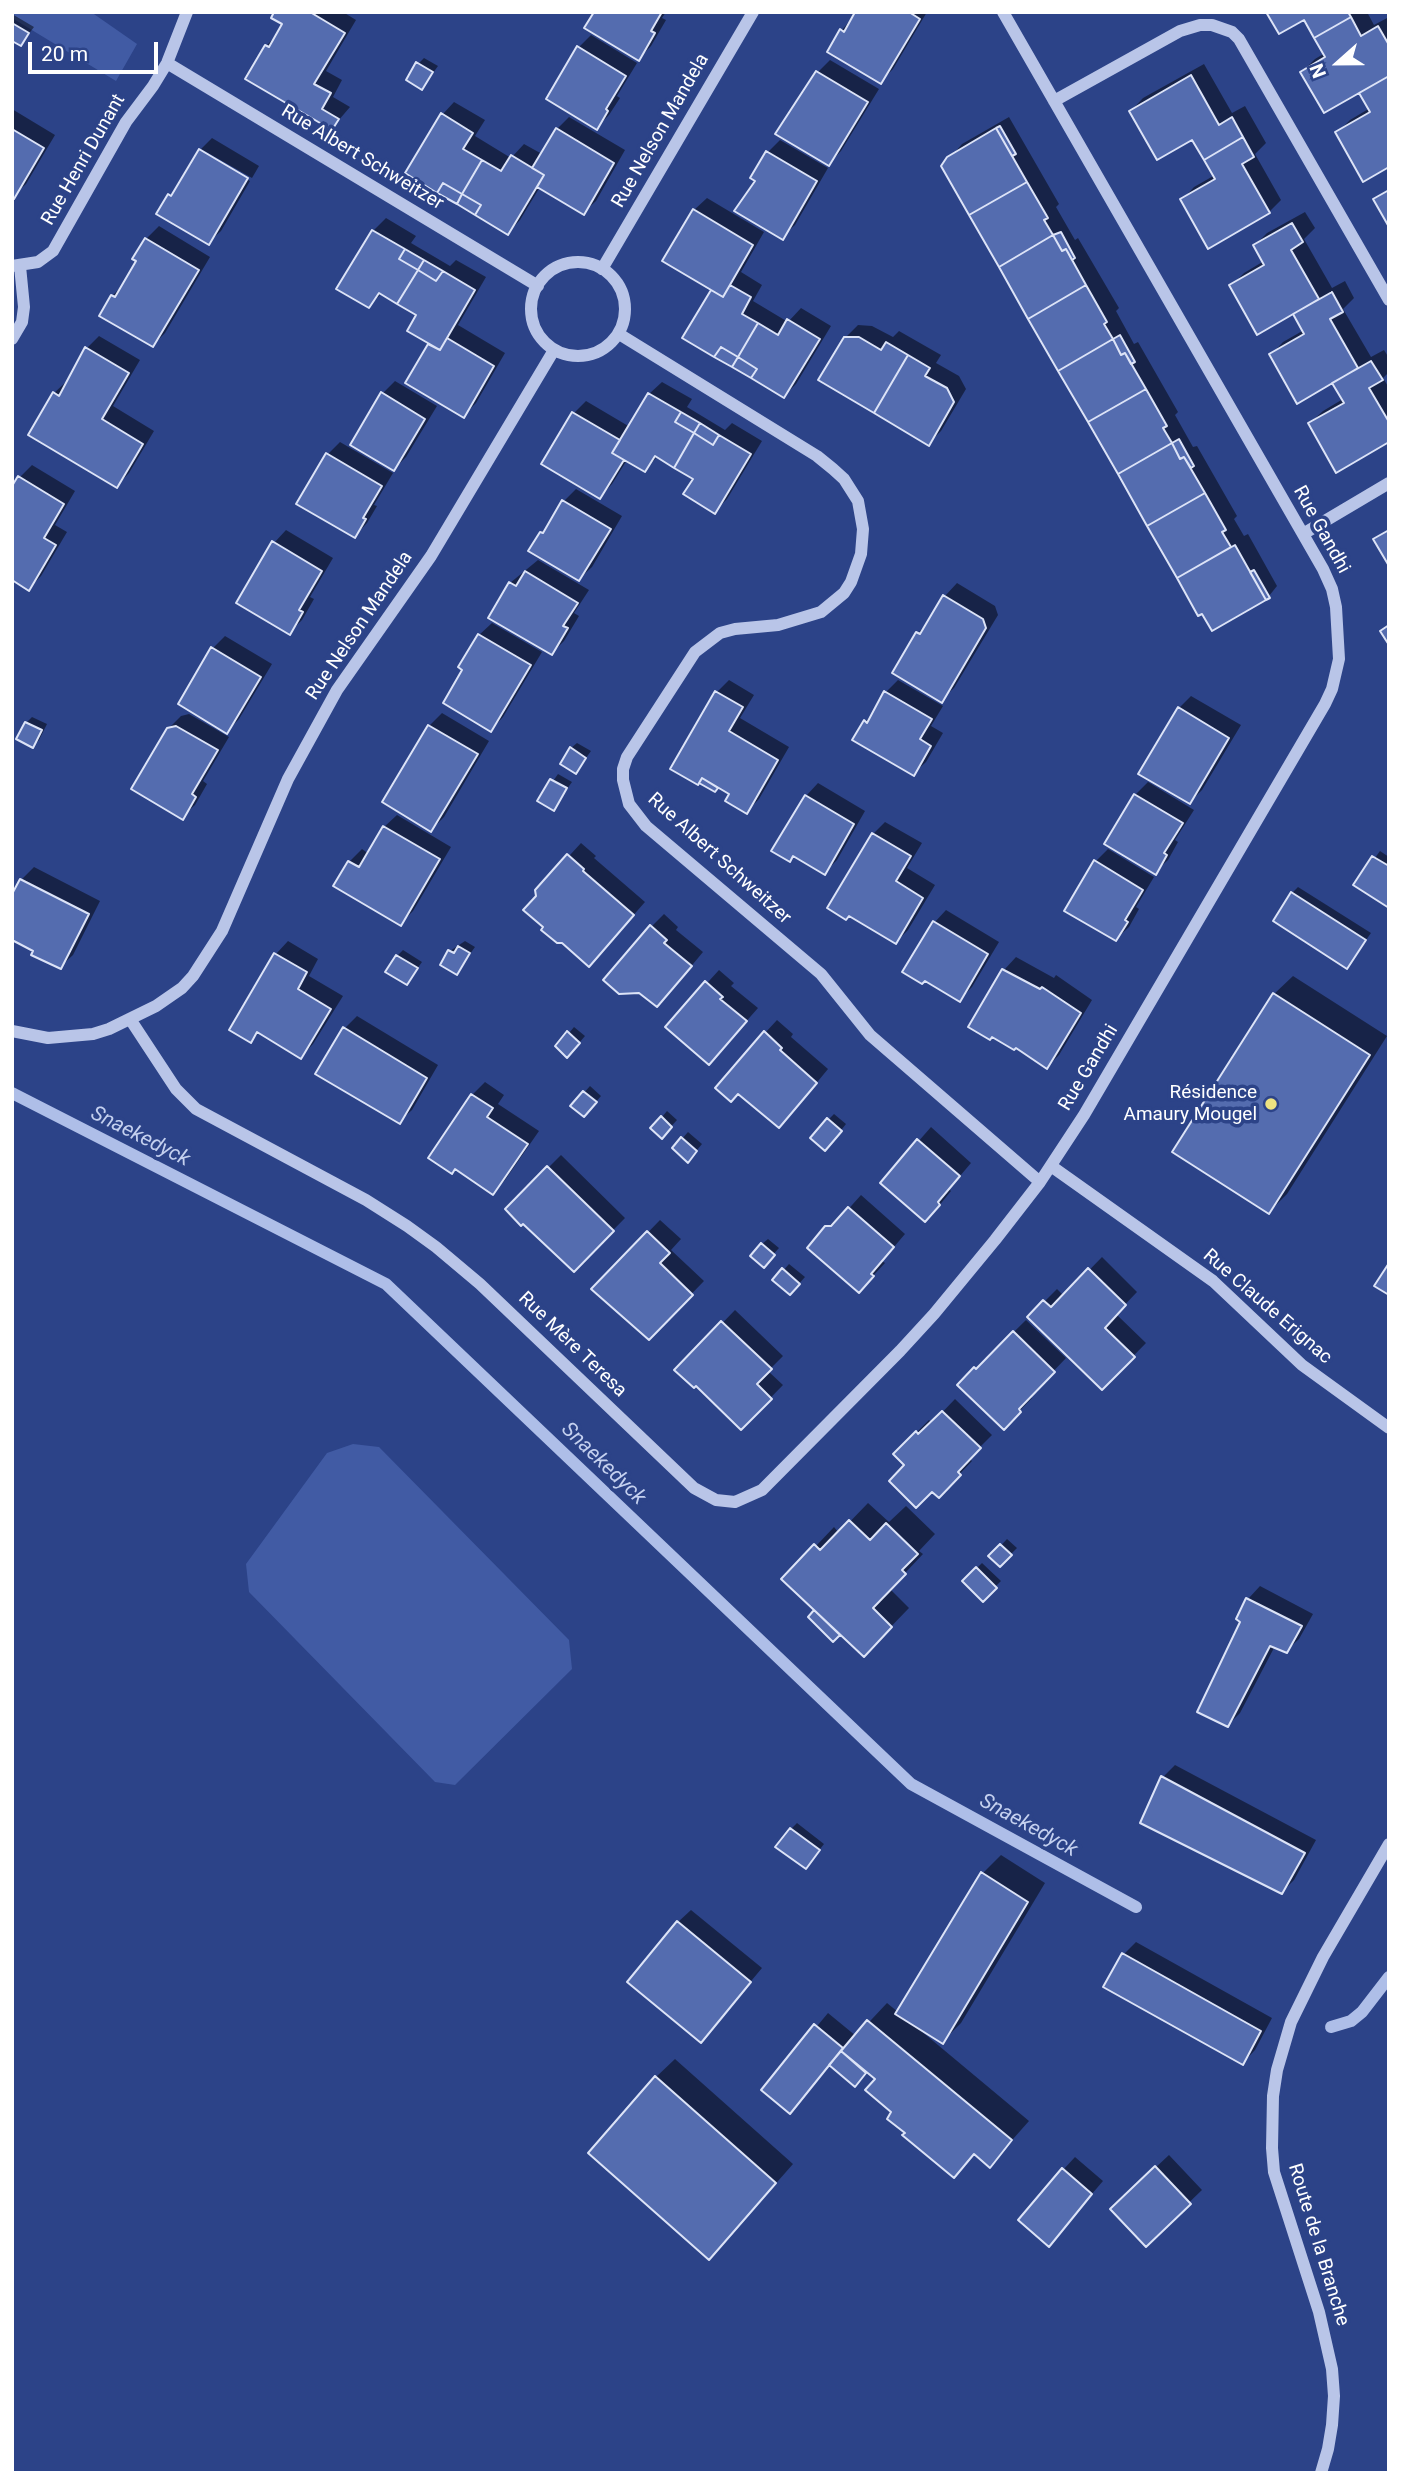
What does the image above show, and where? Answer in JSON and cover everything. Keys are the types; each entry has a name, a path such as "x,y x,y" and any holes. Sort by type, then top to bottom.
{"street":[{"name":"Rue Henri Dunant","path":"16,266 38,262 53,251 126,122 167,62 187,12"},
{"name":"Rue Nelson Mandela","path":"602,269 753,12"},
{"name":"Rue Gandhi","path":"1003,12 1332,589 1339,651 1332,690 1084,1115 1040,1182"},
{"path":"1054,101 1180,31 1200,25 1212,25 1232,32 1244,47 1389,300"},
{"name":"Rue Albert Schweitzer","path":"167,62 538,286"},
{"path":"580,262 602,269 615,279 624,295 625,317 619,334 607,347 590,355 572,356 554,350 544,343 533,321 531,303 538,286 544,276 563,264 580,262"},
{"path":"12,339 22,322 24,307 16,266"},
{"name":"Rue Albert Schweitzer","path":"619,334 834,469 858,501 863,529 861,554 852,582 844,593 821,612 778,625 720,633 695,652 627,757 623,780 629,804 646,826 821,974 870,1035 1040,1182"},
{"name":"Rue Nelson Mandela","path":"131,1019 182,988 214,947 288,779 337,690 431,556 554,350"},
{"path":"1303,534 1389,483"},
{"path":"12,1031 36,1037 76,1037 131,1019"},
{"name":"Rue Mère Teresa","path":"131,1019 176,1089 196,1109 366,1200 407,1226 464,1269 694,1488 704,1495 724,1502 745,1500 762,1489 891,1360 975,1265 1040,1182"},
{"name":"Rue Claude Erignac","path":"1051,1166 1213,1282 1302,1365 1389,1428"},
{"name":"Route de la Branche","path":"1321,2473 1332,2425 1332,2369 1312,2286 1287,2219 1274,2172 1273,2096 1283,2046 1301,2000 1389,1844"}],"shaded area":[{"path":"12,12 91,12 137,44 116,81 12,18"},
{"path":"353,1444 379,1447 569,1640 572,1669 455,1785 435,1782 249,1592 246,1564 327,1453"}],"building":[{"path":"274,12 310,12 345,33 314,84 331,93 322,109 339,119 332,130 245,79 265,45 269,47 282,24 271,18"},
{"path":"594,12 662,12 651,31 655,33 639,61 584,28"},
{"path":"855,12 909,12 920,19 881,84 827,52 840,29 844,32"},
{"path":"1266,12 1348,12 1351,17 1314,38 1304,20 1279,34"},
{"path":"1351,17 1361,36 1378,26 1389,45 1389,76 1324,113 1300,72 1325,57 1314,38"},
{"path":"12,23 29,33 21,46 12,41"},
{"path":"577,46 626,76 597,130 546,99"},
{"path":"416,62 433,72 422,90 406,80"},
{"path":"816,71 868,102 829,166 775,134"},
{"path":"1191,75 1219,125 1232,117 1243,137 1204,160 1192,140 1157,160 1129,111"},
{"path":"1389,76 1389,167 1363,182 1335,132 1370,112 1359,93"},
{"path":"441,113 473,133 463,149 482,160 462,194 443,183 437,193 405,173"},
{"path":"1000,126 1016,154 1012,156 996,128"},
{"path":"556,128 614,163 584,215 537,187 544,175 532,168"},
{"path":"996,128 1027,182 969,215 941,166 947,157"},
{"path":"12,129 44,148 14,199 12,198"},
{"path":"1243,137 1254,157 1242,164 1270,213 1208,249 1180,199 1215,179 1204,160"},
{"path":"199,149 248,178 209,245 156,214 168,194 171,196"},
{"path":"766,151 817,181 783,240 734,211 755,181 750,178"},
{"path":"511,155 544,175 508,235 475,215 481,205 462,194 482,160 501,171"},
{"path":"1027,182 1048,218 1044,220 1053,235 999,267 969,215"},
{"path":"443,183 462,194 457,204 437,193"},
{"path":"1389,190 1389,227 1373,199"},
{"path":"462,194 481,205 475,215 457,204"},
{"path":"693,209 753,245 723,297 662,261"},
{"path":"1292,223 1303,242 1291,250 1319,299 1257,335 1229,285 1264,265 1253,245"},
{"path":"372,230 405,249 399,259 418,270 397,304 379,293 369,308 336,289"},
{"path":"1061,232 1075,258 1072,260 1066,249 1062,251 1053,235"},
{"path":"1053,235 1062,251 1066,249 1086,285 1028,319 999,267"},
{"path":"145,238 199,270 153,347 99,316 111,295 115,297 136,261 132,259"},
{"path":"405,249 424,260 418,270 399,259"},
{"path":"424,260 443,271 436,281 418,270"},
{"path":"418,270 436,281 443,271 475,290 440,350 407,331 416,315 397,304"},
{"path":"730,285 751,297 742,314 758,323 738,357 721,347 714,357 682,338 711,290 723,297"},
{"path":"1086,285 1107,322 1104,324 1113,339 1058,371 1028,319"},
{"path":"1332,292 1343,312 1330,319 1358,368 1297,404 1269,354 1304,334 1293,314"},
{"path":"787,319 820,339 784,398 751,378 757,369 738,357 758,323 778,335"},
{"path":"1120,335 1135,362 1131,364 1125,353 1121,355 1113,339"},
{"path":"844,337 859,337 881,350 886,342 908,355 874,413 818,380"},
{"path":"447,338 494,366 464,418 405,383 428,344 440,350"},
{"path":"1113,339 1121,355 1125,353 1146,389 1088,422 1058,371"},
{"path":"85,347 129,373 102,419 143,444 117,488 28,435 53,392 59,396"},
{"path":"721,347 738,357 732,367 714,357"},
{"path":"908,355 930,368 925,376 947,388 954,402 929,446 874,413"},
{"path":"738,357 757,369 751,378 732,367"},
{"path":"1371,361 1383,380 1369,388 1389,422 1389,442 1336,473 1308,423 1344,403 1332,383"},
{"path":"1146,389 1167,426 1163,428 1172,443 1118,474 1088,422"},
{"path":"381,392 425,419 394,471 350,445"},
{"path":"648,393 681,412 675,422 694,433 674,468 655,456 645,472 612,453"},
{"path":"572,412 620,440 612,453 624,460 600,499 541,464"},
{"path":"681,412 700,423 694,433 675,422"},
{"path":"700,423 719,435 713,445 694,433"},
{"path":"694,433 713,445 719,435 751,454 715,514 683,494 693,479 674,468"},
{"path":"1179,439 1194,466 1191,468 1184,457 1180,459 1172,443"},
{"path":"1172,443 1180,459 1184,457 1205,493 1147,526 1118,474"},
{"path":"326,453 382,486 363,518 366,519 355,538 296,504"},
{"path":"18,476 64,504 44,538 56,545 29,591 12,580 12,486"},
{"path":"1205,493 1226,530 1222,532 1231,547 1177,578 1147,526"},
{"path":"562,500 611,529 579,581 528,551 540,532 543,533"},
{"path":"1389,530 1389,566 1373,539"},
{"path":"272,541 322,571 299,610 303,612 290,635 236,603"},
{"path":"1235,545 1266,600 1212,631 1202,614 1198,616 1177,578"},
{"path":"1254,570 1270,598 1266,600 1250,572"},
{"path":"525,571 578,603 563,626 568,628 552,655 488,618 509,582 516,586"},
{"path":"943,595 983,619 986,628 942,703 892,673 916,632 920,634"},
{"path":"1389,625 1389,645 1380,631"},
{"path":"478,634 531,665 491,732 443,703 462,670 458,667"},
{"path":"211,647 261,677 227,734 178,704"},
{"path":"715,691 743,707 729,731 778,760 747,814 725,801 729,794 702,778 698,785 670,769"},
{"path":"884,691 932,719 920,739 931,746 914,776 852,740 864,720 867,723"},
{"path":"1178,707 1229,738 1190,804 1138,774"},
{"path":"25,722 42,730 33,748 16,739"},
{"path":"428,725 478,754 431,832 382,802"},
{"path":"176,726 218,750 192,794 196,797 183,820 131,789 167,728"},
{"path":"570,747 586,758 576,774 560,764"},
{"path":"702,778 718,788 715,792 699,783"},
{"path":"550,779 567,788 554,811 537,801"},
{"path":"1134,794 1183,823 1164,853 1167,855 1156,875 1104,844"},
{"path":"805,795 854,824 825,875 793,856 790,862 771,851"},
{"path":"383,826 440,859 401,926 333,886 348,861 359,867"},
{"path":"872,833 911,856 896,881 923,898 896,944 849,916 846,920 827,908"},
{"path":"567,854 634,915 589,967 562,943 557,943 541,930 543,927 523,910 536,896 535,890"},
{"path":"1372,856 1389,866 1389,908 1353,885"},
{"path":"1094,860 1143,890 1116,941 1064,911"},
{"path":"20,879 89,914 61,969 31,955 33,951 12,940 12,894"},
{"path":"1291,892 1366,940 1347,969 1273,921"},
{"path":"933,921 988,954 960,1002 925,981 922,984 902,972"},
{"path":"650,925 667,940 664,943 692,966 657,1007 639,993 619,994 603,980"},
{"path":"458,946 470,953 457,975 440,965 448,950 454,953"},
{"path":"274,953 307,972 298,989 331,1009 301,1059 257,1032 251,1043 229,1030"},
{"path":"396,955 418,968 407,985 385,972"},
{"path":"1002,969 1040,989 1042,987 1081,1013 1047,1069 1016,1048 1014,1050 992,1037 990,1040 968,1027"},
{"path":"705,981 723,997 720,999 747,1021 709,1065 665,1027"},
{"name":"Résidence Amaury Mougel","path":"1273,993 1370,1055 1269,1214 1172,1152"},
{"path":"343,1027 427,1078 400,1124 315,1074"},
{"path":"567,1031 580,1043 567,1058 555,1046"},
{"path":"764,1031 782,1048 780,1050 817,1083 779,1128 738,1094 731,1102 715,1088"},
{"path":"583,1091 597,1102 584,1117 570,1106"},
{"path":"471,1094 493,1108 487,1117 528,1144 493,1195 455,1169 452,1174 428,1158"},
{"path":"661,1116 672,1127 662,1139 650,1128"},
{"path":"827,1118 842,1131 825,1151 810,1138"},
{"path":"681,1137 697,1151 688,1163 672,1148"},
{"path":"917,1139 960,1176 925,1222 880,1183"},
{"path":"547,1166 614,1231 574,1272 505,1209"},
{"path":"848,1207 894,1247 859,1293 807,1248 825,1226 831,1226"},
{"path":"647,1231 670,1253 660,1263 693,1295 649,1340 591,1289"},
{"path":"761,1243 775,1255 764,1268 750,1256"},
{"path":"1389,1263 1389,1295 1374,1286"},
{"path":"782,1268 800,1284 790,1295 772,1280"},
{"path":"1088,1268 1126,1305 1105,1328 1135,1357 1102,1390 1027,1317 1043,1300 1051,1307"},
{"path":"721,1321 772,1369 757,1384 772,1399 741,1430 696,1386 694,1388 674,1370"},
{"path":"1013,1331 1055,1372 1019,1409 1021,1412 1004,1430 957,1385"},
{"path":"942,1411 981,1448 958,1472 961,1475 939,1498 932,1492 916,1508 889,1481 904,1465 893,1454 916,1431 918,1434"},
{"path":"849,1520 870,1540 886,1523 918,1554 902,1570 906,1574 873,1608 892,1627 864,1657 781,1579 814,1544 820,1550"},
{"path":"1000,1544 1012,1555 1000,1567 988,1556"},
{"path":"976,1567 997,1588 983,1602 962,1581"},
{"path":"1246,1598 1302,1626 1287,1653 1270,1646 1228,1727 1197,1712 1240,1622 1236,1619"},
{"path":"814,1610 840,1635 833,1642 808,1617"},
{"path":"1161,1776 1305,1853 1282,1894 1140,1823"},
{"path":"790,1828 820,1850 806,1869 775,1847"},
{"path":"981,1872 1028,1902 943,2044 895,2014"},
{"path":"677,1921 751,1982 701,2043 627,1982"},
{"path":"1122,1953 1261,2031 1243,2065 1103,1987"},
{"path":"867,2020 1012,2140 990,2168 974,2154 954,2178 887,2119 891,2112 865,2090 875,2079 841,2051"},
{"path":"814,2024 843,2048 790,2114 761,2090"},
{"path":"841,2051 866,2073 855,2087 829,2065"},
{"path":"655,2076 776,2183 709,2260 588,2153"},
{"path":"1155,2166 1191,2204 1146,2247 1110,2209"},
{"path":"1062,2168 1092,2194 1049,2247 1018,2220"}],"waterway":[{"name":"Snaekedyck","path":"12,1093 386,1284 911,1784 1136,1907"},
{"name":"Snaekedyck","path":"1331,2027 1351,2021 1362,2012 1389,1977"}],"place":[{"name":"Résidence Amaury Mougel","path":"1271,1104"}]}
